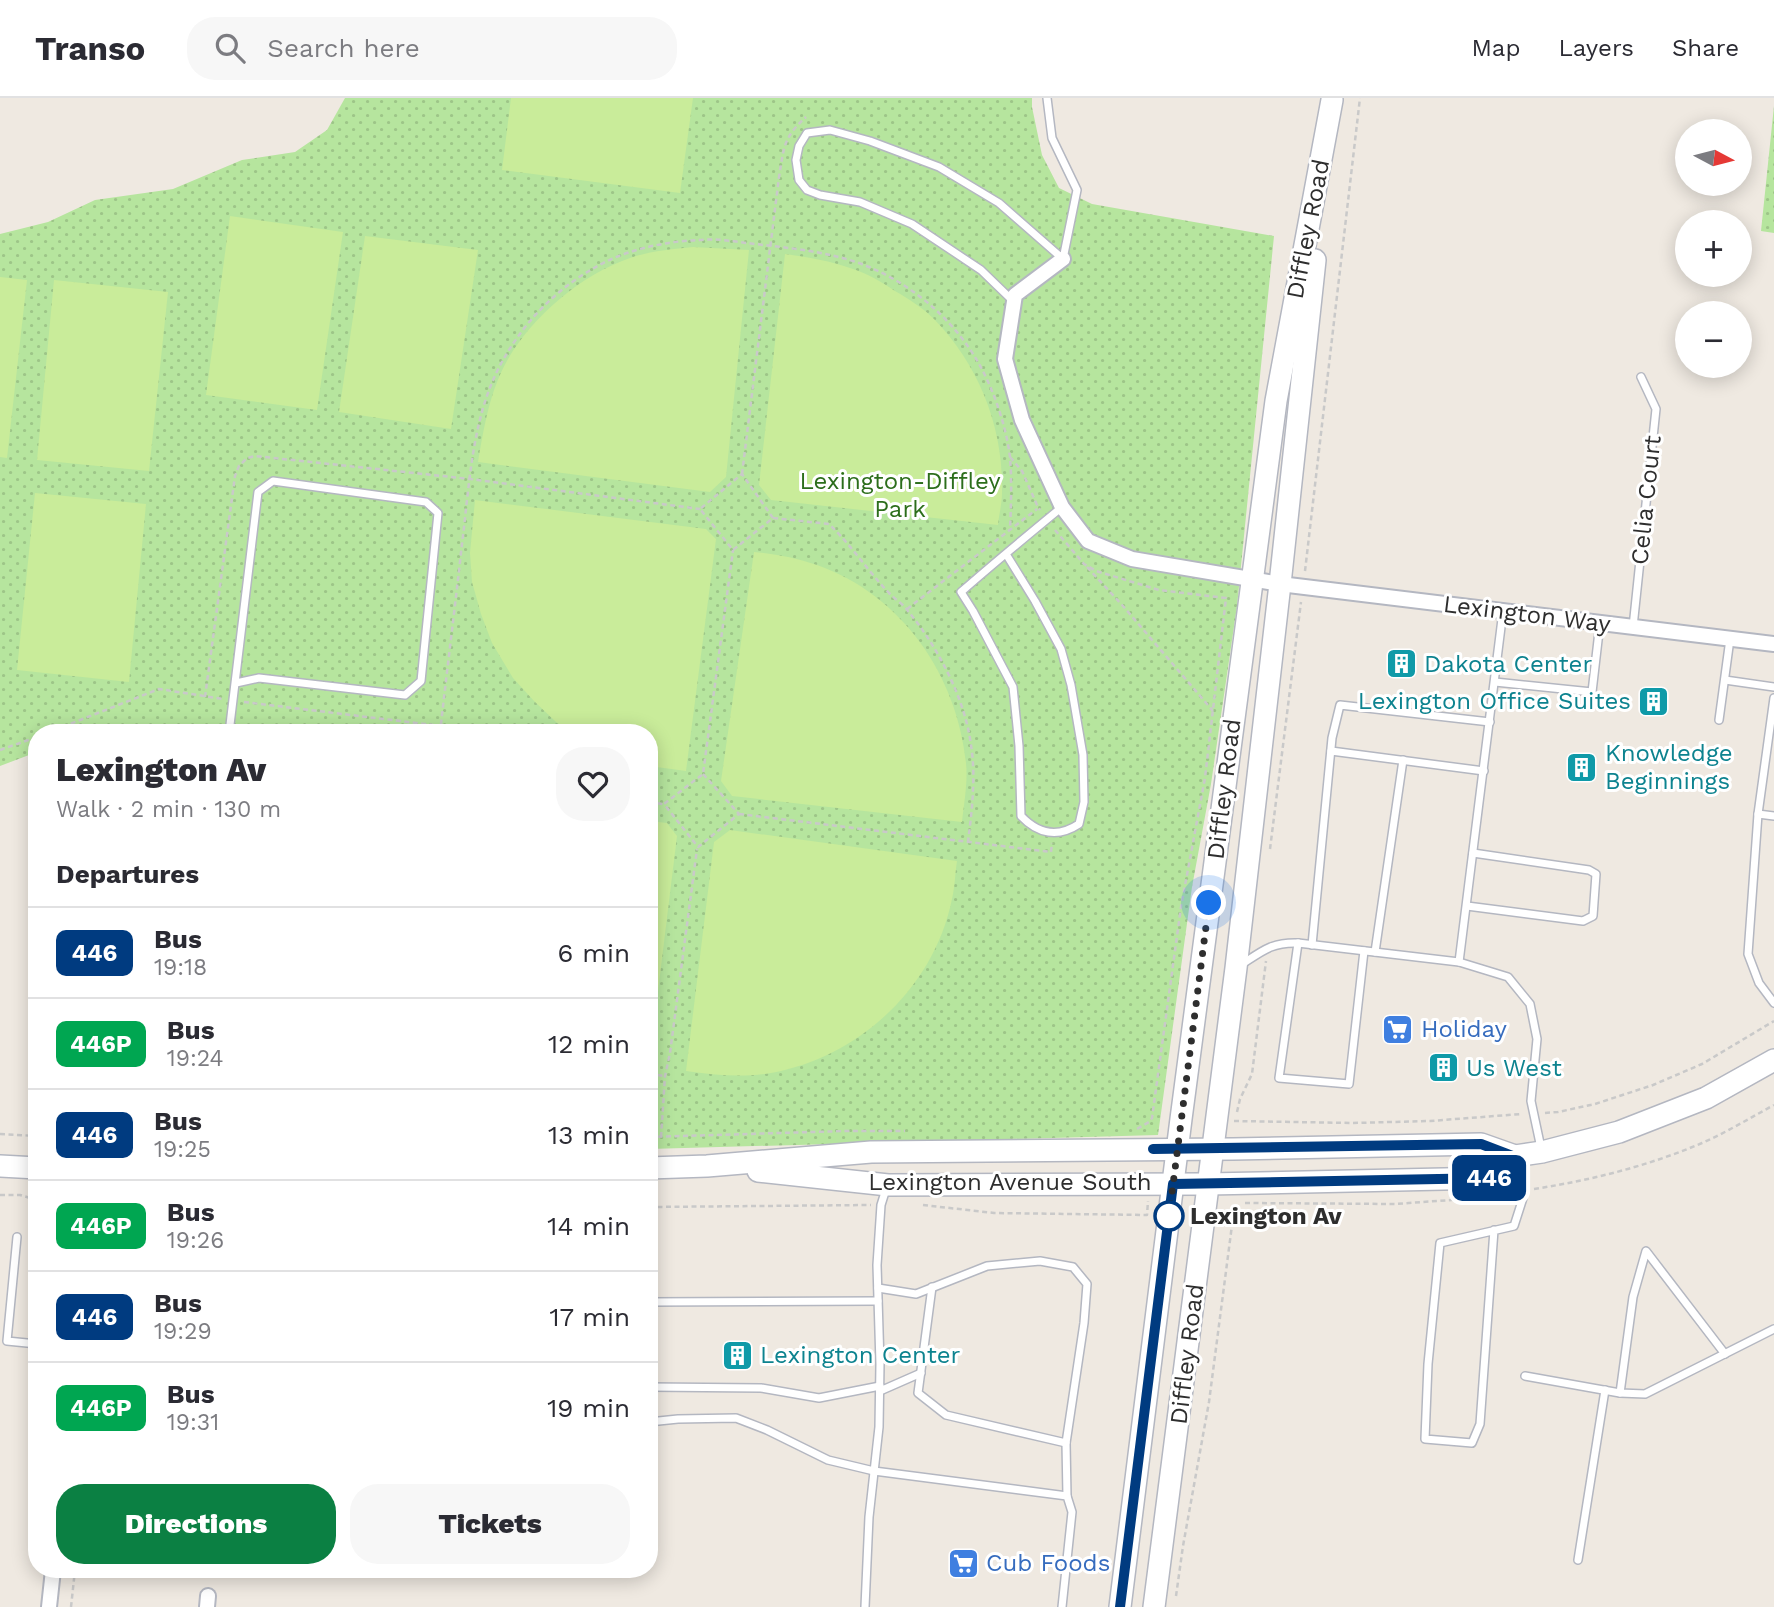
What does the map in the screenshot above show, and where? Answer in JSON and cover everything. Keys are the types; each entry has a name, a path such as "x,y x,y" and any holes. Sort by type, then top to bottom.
{"main road":[{"name":"Diffley Road","path":"1120,1607 1276,401 1332,99"},
{"name":"Diffley Road","path":"1154,1607 1236,968 1332,99"},
{"name":"Lexington Avenue South","path":"707,1166 884,1195 1173,1184 1490,1178 1515,1157 1619,1132 1706,1098 1774,1060"},
{"name":"Lexington Avenue South","path":"658,1168 871,1152 1481,1144 1515,1157"},
{"path":"0,1166 28,1168"}],"street":[{"path":"1014,301 1015,295 1063,259"},
{"name":"Lexington Way","path":"1014,301 1005,359 1022,420 1062,508 1088,541 1132,559 1280,584 1774,644"},
{"path":"49,1607 52,1578"}],"lane":[{"path":"1014,301 981,270 912,224 860,202 807,190 799,180 796,160 799,146 807,133 830,130 870,141 939,167 999,203 1063,259 1077,190 1052,138 1047,98"},
{"name":"Celia Court","path":"1633,627 1656,408 1641,377"},
{"path":"230,724 258,492 273,481 426,502 438,513 421,681 405,695 259,678 236,683"},
{"path":"1006,554 1061,649 1071,685 1083,755 1084,802 1079,824 1067,832 1045,832 1030,825 1021,816 1019,746 1013,687 961,592 1006,554 1062,508"},
{"path":"1459,962 1503,611"},
{"path":"1494,682 1592,692 1600,623"},
{"path":"1719,720 1730,639"},
{"path":"1725,680 1774,687"},
{"path":"1774,698 1758,814 1748,954 1759,983 1774,1003"},
{"path":"1312,945 1332,738 1340,705 1490,722"},
{"path":"1331,751 1483,771"},
{"path":"1375,953 1403,761"},
{"path":"1758,814 1774,816"},
{"path":"1467,906 1583,920 1593,916 1596,874 1590,870 1473,853"},
{"path":"1236,968 1271,945 1298,943 1459,962 1508,977 1530,1004 1536,1039 1531,1101 1542,1152"},
{"path":"1298,943 1279,1078 1349,1084 1364,951"},
{"path":"1494,1230 1480,1424 1472,1443 1425,1439 1428,1364 1440,1242 1494,1230 1514,1226 1523,1198 1515,1157"},
{"path":"865,1607 869,1517 879,1427 877,1265 884,1195"},
{"path":"17,1237 7,1341 28,1343"},
{"path":"1620,1393 1633,1297 1646,1251 1726,1354"},
{"path":"878,1289 916,1294 987,1266 1040,1261 1073,1267 1087,1284 1084,1323 1066,1443 1067,1496 1072,1512 1062,1607"},
{"path":"932,1287 918,1393 946,1415 1066,1443"},
{"path":"658,1302 878,1301"},
{"path":"1525,1376 1620,1393 1645,1394 1774,1329"},
{"path":"658,1387 761,1388 819,1398 880,1388 921,1373"},
{"path":"1578,1560 1605,1390"},
{"path":"658,1421 736,1418 828,1460 874,1471 1067,1496"}],"path":[{"path":"1269,859 1304,587 1360,98"},
{"path":"773,518 742,474 784,145 792,129 806,117"},
{"path":"441,724 470,479 482,410 505,355 535,315 557,293 609,260 642,249 702,239 813,251 879,271 907,287 932,307 958,334 978,362 1004,429 1010,457 1010,530"},
{"path":"205,697 235,476 239,466 247,458 256,456 470,479 700,509 733,550"},
{"path":"700,509 742,474"},
{"path":"907,609 1039,508"},
{"path":"664,804 703,774 733,550 773,518 829,524 888,593 907,609 934,646 960,702 971,744 973,787 968,842"},
{"path":"1084,564 1213,711"},
{"path":"1149,1122 1152,1118 1181,906 1205,778 1226,598"},
{"path":"70,724 159,690 424,724"},
{"path":"0,750 28,740"},
{"path":"703,774 739,814 1051,852 1054,832"},
{"path":"658,803 664,804 698,847"},
{"path":"661,1137 666,1076 698,847 739,814"},
{"path":"1264,950 1267,958 1252,1074 1240,1099 1234,1121 1430,1121 1558,1112 1595,1104 1653,1085 1702,1064 1774,1021"},
{"path":"658,1075 666,1076"},
{"path":"0,1134 28,1136"},
{"path":"1174,1607 1182,1546 1209,1402 1235,1203 1233,1183"},
{"path":"0,1195 28,1197"},
{"path":"658,1207 884,1195"},
{"path":"917,1204 994,1213 1142,1214"},
{"path":"71,1607 74,1578"}],"green space":[{"name":"Lexington-Diffley Park","path":"345,98 1032,98 1042,155 1059,188 1092,204 1274,236 1237,606 1211,784 1192,887 1158,1135 658,1149 658,724 28,724 28,755 0,766 0,234 48,222 95,200 173,189 242,160 295,152 327,130"},
{"path":"511,98 693,98 680,193 502,170"},
{"path":"1774,106 1774,233 1761,231"},
{"path":"230,216 343,232 317,410 206,395"},
{"path":"365,236 478,250 451,429 339,412"},
{"path":"693,247 749,250 726,477 710,492 478,462 489,409 502,371 519,343 545,312 577,286 612,265 645,254"},
{"path":"785,254 836,264 859,271 885,284 921,307 950,337 964,356 986,399 999,445 1002,497 998,525 771,500 759,485"},
{"path":"0,277 27,280 7,458 0,457"},
{"path":"54,280 168,292 149,471 37,460"},
{"path":"35,493 146,504 129,682 17,670"},
{"path":"475,500 706,529 716,539 686,771 658,767 658,724 559,724 534,701 513,678 492,643 472,582 470,553"},
{"path":"754,552 817,565 847,579 875,596 920,642 951,699 960,730 966,763 962,822 732,796 721,781"},
{"path":"658,822 667,823 677,836 658,991"},
{"path":"730,830 957,861 953,894 943,931 910,989 888,1013 834,1052 803,1065 771,1073 728,1075 686,1071 714,842"}],"bus line":[{"name":"446","path":"1120,1607 1173,1184 1490,1178 1515,1157 1481,1144 1153,1149"}],"place":[{"name":"Dakota Center","path":"1401,664"},
{"name":"Lexington Office Suites","path":"1654,701"},
{"name":"Knowledge Beginnings","path":"1582,767"},
{"name":"Holiday","path":"1398,1029"},
{"name":"Us West","path":"1443,1068"},
{"name":"Lexington Av","path":"1169,1216"},
{"name":"Lexington Center","path":"737,1355"},
{"name":"Cub Foods","path":"963,1563"}],"route":[{"path":"1169,1216 1209,903"}]}
